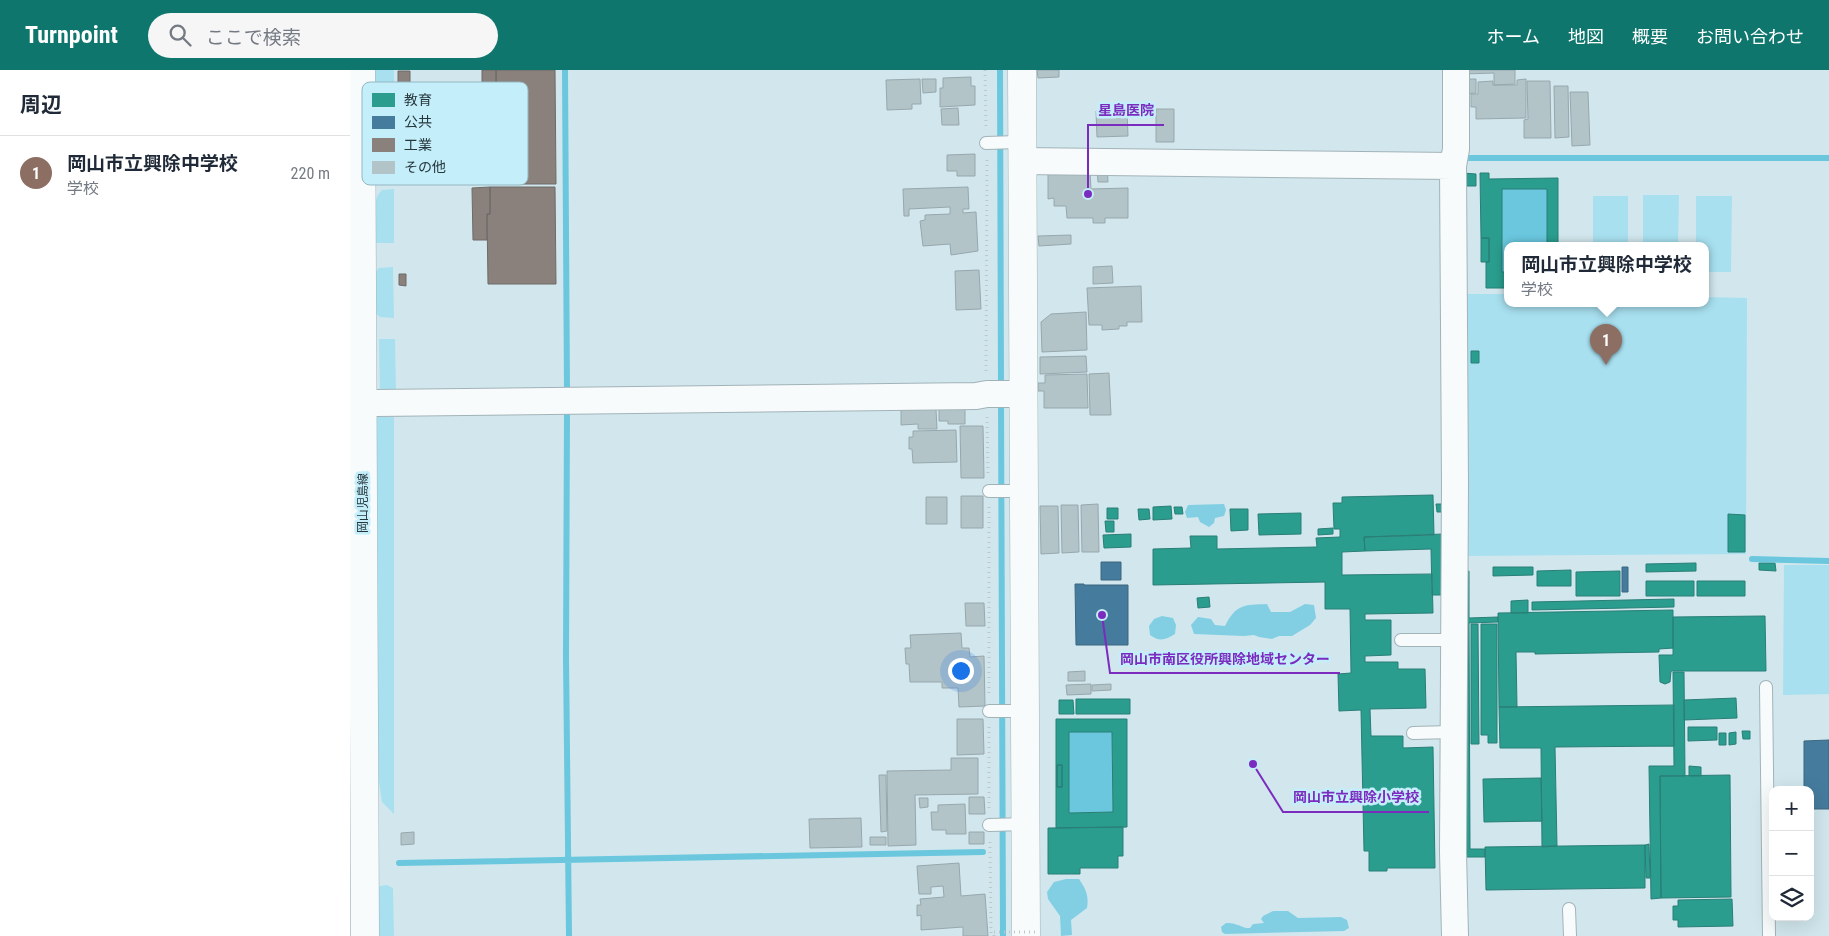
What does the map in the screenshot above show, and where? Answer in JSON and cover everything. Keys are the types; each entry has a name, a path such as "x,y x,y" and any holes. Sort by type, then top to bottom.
{"main road":[{"name":"岡山児島線","path":"361,70 356,400 365,936"},
{"path":"1022,70 1000,394 1017,491 1018,824 1033,934"}],"street":[{"path":"1455,936 1452,852 1452,732 1455,484 1453,166 1456,149 1456,70"},
{"path":"1018,149 1453,166"},
{"path":"356,400 376,403 976,396 1000,394"}],"lane":[{"path":"989,143 1018,149"},
{"path":"991,491 1017,491"},
{"path":"1401,640 1453,640"},
{"path":"1766,687 1769,936"},
{"path":"992,711 1017,710"},
{"path":"1413,733 1452,732"},
{"path":"992,825 1018,824"},
{"path":"1569,909 1570,936"}],"path":[{"path":"985,70 989,143 988,206 1000,394 991,491 992,936"},
{"path":"992,936 994,932 1033,934"}],"shaded area":[{"path":"373,70 394,70 394,82 373,82"},
{"path":"394,189 394,243 374,243 374,207 378,195 382,190"},
{"path":"1502,189 1547,189 1547,242 1504,242 1504,272 1502,272"},
{"path":"1643,195 1679,195 1678,242 1643,242"},
{"path":"1593,196 1628,196 1628,242 1593,242"},
{"path":"1696,196 1732,196 1731,272 1709,272 1709,242 1696,242"},
{"path":"393,267 394,318 380,317 375,313 375,273 379,268"},
{"path":"1465,294 1504,294 1504,307 1709,307 1709,297 1747,298 1746,554 1465,556"},
{"path":"379,339 395,339 396,395 380,393"},
{"path":"374,417 394,417 394,814 382,802 376,762"},
{"path":"1224,504 1226,510 1224,516 1215,518 1214,523 1209,527 1200,522 1198,517 1187,518 1185,512 1188,505"},
{"path":"1784,565 1829,565 1829,694 1783,695"},
{"path":"1267,604 1271,612 1290,612 1305,604 1314,605 1316,618 1310,625 1292,636 1279,636 1272,639 1254,635 1194,634 1191,625 1198,617 1211,619 1215,625 1225,626 1233,613 1242,607"},
{"path":"1162,616 1173,618 1176,625 1175,634 1165,639 1150,635 1149,626 1154,619"},
{"path":"1069,732 1112,732 1113,812 1069,813"},
{"path":"1066,879 1079,879 1086,893 1088,904 1087,908 1071,920 1072,935 1061,936 1060,916 1048,899 1047,892 1054,882"},
{"path":"387,885 393,888 394,936 377,936 377,889 380,886"},
{"path":"1273,911 1288,911 1298,918 1341,917 1347,920 1349,928 1344,931 1225,934 1222,932 1221,927 1226,923 1250,928 1253,924 1264,923 1261,919 1263,916"}],"building: 教育":[{"path":"1463,173 1476,174 1476,186 1464,186"},
{"path":"1480,173 1489,173 1489,179 1558,178 1558,242 1547,242 1547,189 1502,189 1502,272 1504,272 1504,288 1486,288 1486,262 1489,262 1489,238 1481,238"},
{"path":"1481,238 1489,238 1489,262 1481,262"},
{"path":"1471,351 1479,351 1479,363 1471,363"},
{"path":"1433,495 1434,535 1364,537 1365,551 1342,552 1342,575 1432,574 1433,613 1365,614 1365,620 1391,620 1391,655 1365,656 1365,662 1398,662 1398,669 1425,669 1426,708 1370,709 1371,736 1403,736 1403,748 1433,747 1435,868 1387,868 1387,871 1369,871 1369,851 1364,851 1361,710 1339,711 1338,674 1351,673 1350,609 1325,609 1325,582 1153,585 1153,549 1191,548 1190,536 1217,536 1217,549 1317,547 1316,538 1340,537 1340,529 1334,529 1333,503 1342,503 1342,497"},
{"path":"1436,504 1442,504 1442,512 1437,512"},
{"path":"1171,506 1172,519 1153,520 1153,507"},
{"path":"1174,507 1182,507 1183,514 1175,514"},
{"path":"1107,508 1118,508 1118,519 1107,519"},
{"path":"1138,509 1149,509 1150,519 1139,520"},
{"path":"1230,509 1248,509 1248,530 1231,531"},
{"path":"1301,513 1301,534 1259,535 1258,514"},
{"path":"1728,514 1745,515 1745,552 1728,552"},
{"path":"1105,521 1114,521 1114,532 1106,532"},
{"path":"1333,528 1333,534 1318,535 1318,529"},
{"path":"1131,534 1131,547 1104,548 1103,535"},
{"path":"1443,534 1444,572 1469,571 1469,582 1443,583 1443,595 1432,595 1431,549 1365,551 1364,537"},
{"path":"1696,563 1696,571 1646,572 1646,564"},
{"path":"1759,563 1775,563 1776,571 1759,570"},
{"path":"1493,567 1533,567 1533,575 1493,576"},
{"path":"1571,570 1571,586 1537,586 1537,571"},
{"path":"1620,571 1620,596 1576,596 1576,572"},
{"path":"1646,581 1694,581 1694,596 1646,596"},
{"path":"1697,581 1745,581 1745,596 1697,596"},
{"path":"1461,582 1469,582 1469,618 1498,617 1498,622 1469,623 1470,849 1485,849 1485,857 1463,857"},
{"path":"1209,597 1210,607 1198,608 1197,598"},
{"path":"1674,599 1674,607 1532,610 1532,602"},
{"path":"1528,600 1528,613 1511,613 1511,601"},
{"path":"1673,610 1673,648 1659,649 1659,652 1535,654 1535,652 1516,652 1517,707 1499,707 1498,613"},
{"path":"1765,616 1766,671 1671,671 1670,682 1665,684 1660,682 1659,655 1673,655 1673,617"},
{"path":"1471,624 1478,624 1479,744 1471,744"},
{"path":"1481,624 1497,624 1497,743 1488,743 1488,735 1481,735"},
{"path":"1673,672 1684,672 1685,776 1660,776 1661,898 1651,899 1649,766 1674,766"},
{"path":"1736,698 1737,718 1684,720 1684,700"},
{"path":"1076,699 1130,699 1130,714 1076,714"},
{"path":"1059,700 1073,700 1074,714 1059,714"},
{"path":"1674,705 1674,746 1555,747 1557,846 1542,847 1541,748 1500,748 1499,707"},
{"path":"1056,719 1127,719 1127,827 1056,828","holes":["1069,732 1112,732 1113,812 1069,813","1057,765 1062,765 1062,787 1057,787"]},
{"path":"1688,727 1717,727 1717,740 1688,741"},
{"path":"1742,731 1750,731 1750,739 1743,739"},
{"path":"1736,732 1736,744 1729,745 1729,733"},
{"path":"1719,733 1726,733 1726,745 1719,745"},
{"path":"1057,765 1062,765 1062,787 1057,787"},
{"path":"1689,766 1701,767 1701,776 1689,776"},
{"path":"1730,775 1731,897 1661,898 1660,776"},
{"path":"1541,778 1542,821 1484,822 1483,779"},
{"path":"1123,827 1123,856 1118,856 1118,868 1080,868 1080,874 1048,874 1048,828"},
{"path":"1649,844 1650,878 1646,878 1645,845"},
{"path":"1645,845 1645,888 1486,890 1485,847"},
{"path":"1732,899 1733,926 1678,927 1678,920 1673,920 1673,906 1678,906 1678,900"}],"building: 公共":[{"path":"1101,562 1121,562 1121,580 1101,580"},
{"path":"1622,567 1628,567 1628,592 1622,592"},
{"path":"1075,584 1128,585 1128,645 1076,645"},
{"path":"1829,740 1829,809 1814,809 1814,786 1804,786 1804,741"}],"building: 工業":[{"path":"482,70 496,70 496,82 482,82"},
{"path":"496,70 555,70 556,184 528,184 528,82 496,82"},
{"path":"398,71 410,71 410,82 398,82"},
{"path":"490,187 490,214 487,214 487,240 473,240 472,188"},
{"path":"490,187 555,187 556,284 488,284 487,214 490,214"},
{"path":"399,274 406,274 406,286 399,285"}],"building: その他":[{"path":"1037,70 1059,70 1059,77 1038,78"},
{"path":"1464,70 1515,70 1515,84 1494,85 1494,73 1464,74"},
{"path":"971,77 971,86 975,86 975,105 940,107 940,88 943,88 943,78"},
{"path":"920,79 921,104 912,104 912,109 887,110 886,80"},
{"path":"922,79 936,79 936,92 923,93"},
{"path":"1463,79 1476,79 1476,93 1463,94"},
{"path":"1526,79 1526,118 1476,119 1476,107 1471,107 1471,94 1478,94 1478,82 1493,81 1493,85 1517,85 1517,80"},
{"path":"1527,81 1550,81 1551,138 1524,138 1524,120 1528,119"},
{"path":"1554,86 1568,86 1569,137 1555,138"},
{"path":"1570,92 1588,92 1590,145 1572,146"},
{"path":"958,108 959,125 942,125 941,109"},
{"path":"1156,109 1174,109 1174,142 1156,142"},
{"path":"1127,110 1128,136 1097,137 1096,111"},
{"path":"975,154 975,176 957,176 957,171 947,171 947,155"},
{"path":"1107,165 1108,182 1098,182 1097,166"},
{"path":"1090,172 1091,189 1128,188 1128,218 1105,218 1105,223 1093,223 1093,218 1067,218 1066,206 1054,206 1054,198 1048,199 1048,173"},
{"path":"968,187 969,209 963,209 963,213 976,212 978,251 951,255 950,244 923,246 920,221 925,220 925,215 950,214 950,207 909,209 909,216 904,216 903,189"},
{"path":"1071,235 1071,244 1039,246 1038,236"},
{"path":"1112,266 1113,283 1093,284 1093,267"},
{"path":"979,270 981,309 956,310 955,271"},
{"path":"1141,286 1142,322 1127,322 1127,326 1119,326 1119,329 1102,330 1102,325 1089,325 1087,288"},
{"path":"1086,312 1087,350 1042,352 1041,322 1051,314"},
{"path":"1086,356 1087,372 1040,374 1040,357"},
{"path":"1109,373 1111,415 1090,415 1089,374"},
{"path":"1087,374 1088,408 1044,408 1044,391 1038,391 1038,383 1045,383 1045,375"},
{"path":"965,408 965,424 948,424 948,421 939,421 939,409"},
{"path":"936,409 937,429 918,429 918,424 901,425 901,410"},
{"path":"960,426 983,426 984,478 961,478"},
{"path":"956,430 957,462 913,463 912,449 909,449 909,437 913,437 913,431"},
{"path":"961,496 983,496 983,528 961,528"},
{"path":"926,497 947,497 947,524 926,524"},
{"path":"1098,504 1099,552 1082,552 1081,505"},
{"path":"1061,505 1078,505 1079,552 1062,553"},
{"path":"1040,506 1058,506 1059,553 1041,554"},
{"path":"965,603 984,603 985,626 966,626"},
{"path":"961,633 962,648 969,648 970,657 984,656 985,706 959,707 958,688 942,688 942,682 910,682 909,664 906,664 905,648 911,648 910,635"},
{"path":"1085,671 1085,681 1068,681 1068,672"},
{"path":"1091,684 1091,694 1067,695 1066,685"},
{"path":"1111,684 1111,690 1092,691 1092,685"},
{"path":"957,719 983,719 984,754 957,755"},
{"path":"951,758 978,758 978,794 915,795 916,845 888,846 887,771 951,770"},
{"path":"879,775 886,775 887,831 881,832"},
{"path":"969,797 984,797 985,814 969,814"},
{"path":"919,798 928,798 928,807 920,808"},
{"path":"965,804 966,834 946,834 946,830 932,830 931,812 938,812 938,805"},
{"path":"861,818 862,847 810,848 809,819"},
{"path":"414,832 414,844 401,845 401,833"},
{"path":"969,832 984,832 984,844 969,844"},
{"path":"870,837 886,837 886,845 870,845"},
{"path":"959,863 961,896 985,894 988,936 963,936 963,927 921,930 921,915 917,916 917,905 921,905 920,899 944,897 943,886 931,887 931,894 919,894 917,866"}],"waterway":[{"path":"565,70 567,394"},
{"path":"1000,70 1001,389"},
{"path":"1469,158 1829,158"},
{"path":"1001,399 1003,936"},
{"path":"569,409 567,409 566,658 569,936"},
{"path":"1752,559 1829,561"},
{"path":"399,863 983,852"}],"place":[{"name":"星島医院","path":"1088,194"},
{"name":"岡山市立興除中学校","path":"1606,365"},
{"name":"岡山市南区役所興除地域センター","path":"1102,615"},
{"name":"岡山市立興除小学校","path":"1253,764"}]}
